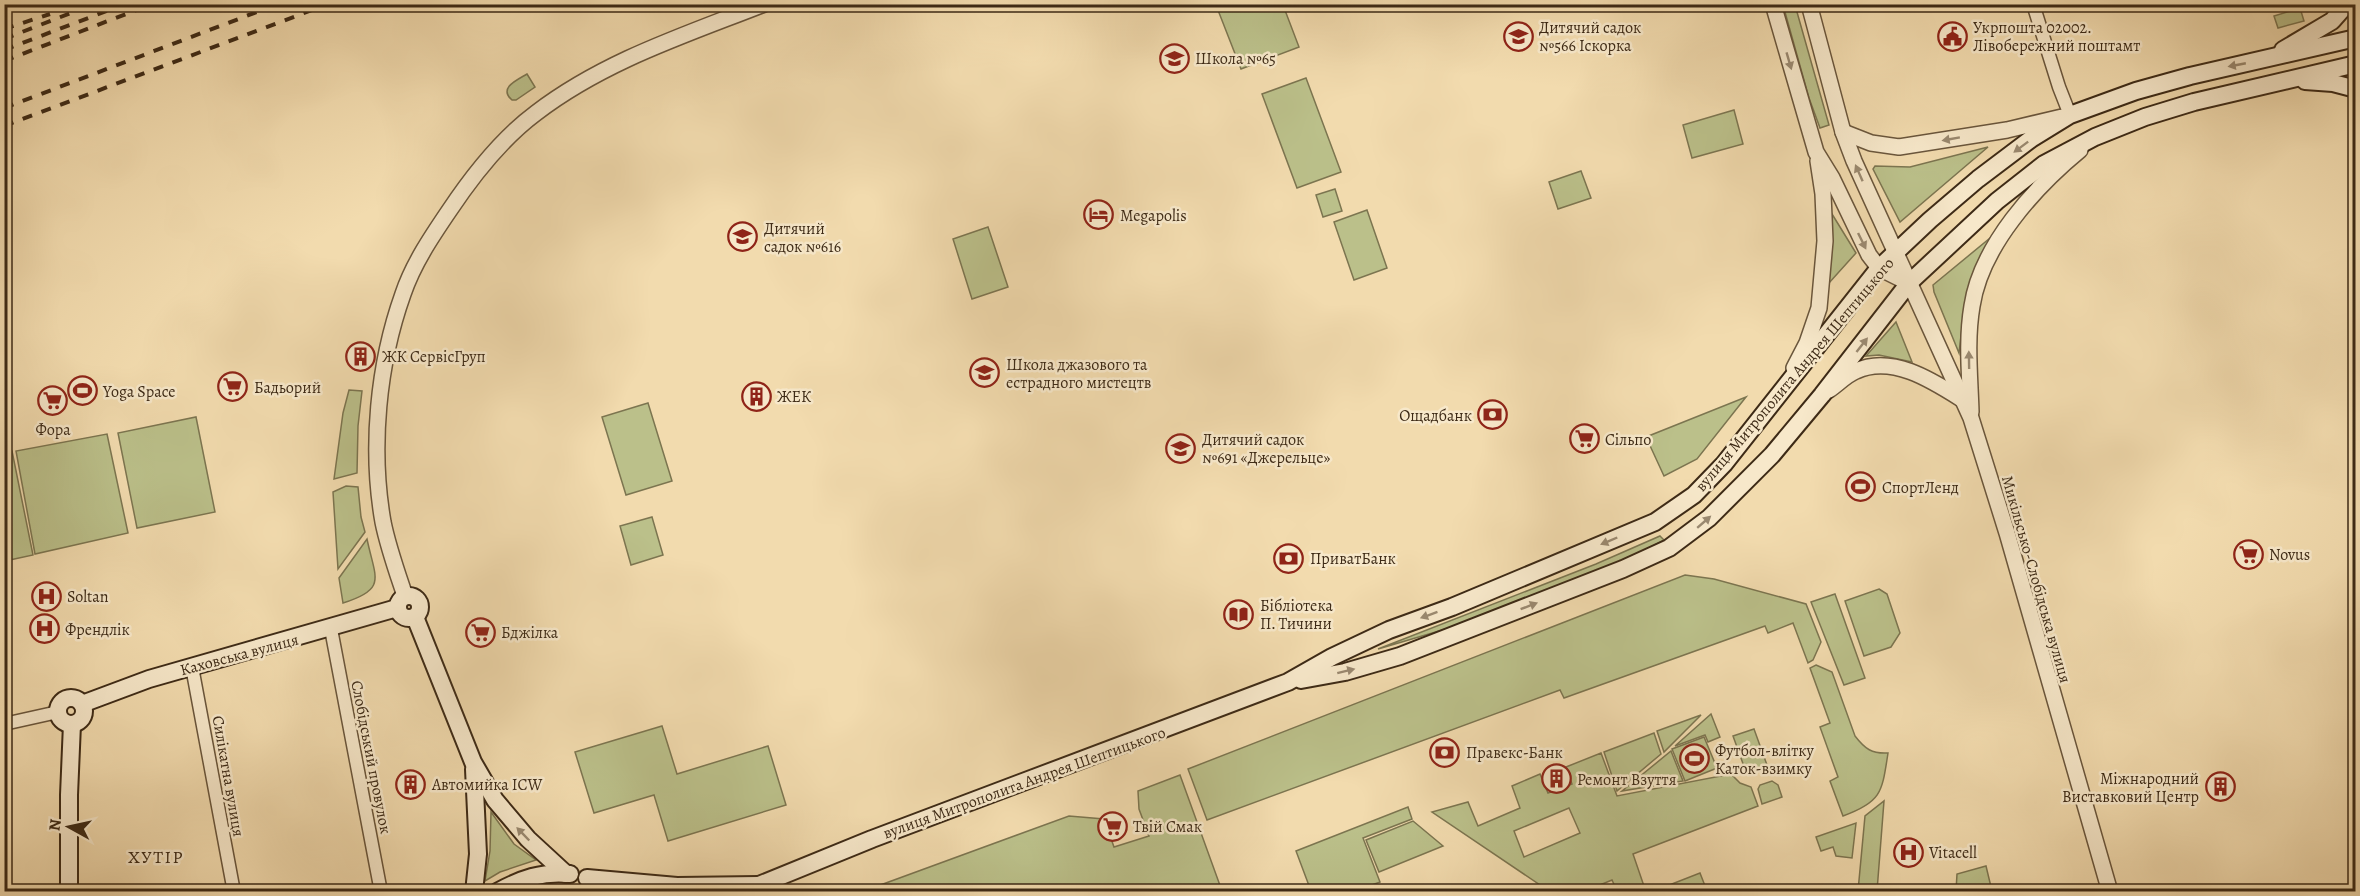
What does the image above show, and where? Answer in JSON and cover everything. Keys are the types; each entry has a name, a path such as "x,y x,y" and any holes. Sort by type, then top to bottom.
{"main road":[{"path":"2270,58 2332,21 2347,4"},
{"name":"вулиця Митрополита Андрея Шептицького","path":"497,891 542,873 677,886 754,888 882,835 1125,746 1288,682 1332,657 1389,630 1485,593 1655,522 1694,495 1724,464 1879,268 1978,179 2031,140 2070,115 2147,88 2225,67 2355,38"},
{"name":"вулиця Митрополита Андрея Шептицького","path":"1288,682 1345,672 1400,656 1623,569 1669,548 1686,538 1717,511 1772,455 1909,284 1997,201 2044,164 2095,137 2145,117 2194,102 2355,64"},
{"path":"2289,79 2333,83 2355,89"},
{"path":"401,602 404,617 415,617 473,762 495,800 509,819 566,874"},
{"name":"Каховська вулиця","path":"82,704 192,667 331,629 401,602"},
{"path":"67,699 77,699 82,704 83,717 78,722 72,724 63,721 58,712 61,703 67,699"},
{"path":"69,891 72,724"},
{"path":"473,762 478,843 474,891"},
{"path":"587,878 607,891"}],"street":[{"path":"401,602 396,570 383,523 379,485 378,420 386,360 403,293 432,237 461,192 483,166 511,134 544,107 577,85 638,53 764,4"},
{"path":"1773,4 1816,152 1823,194 1825,241 1819,308 1807,343 1784,389"},
{"name":"Микільсько-Слобідська вулиця","path":"1809,4 1843,132 1909,284 1971,418 2007,533 2109,891"},
{"path":"1843,132 1871,143 1899,147 2007,130 2070,115 2033,4"},
{"path":"1971,418 1969,353 1972,305 1986,261 2006,229 2050,174 2095,137"},
{"path":"1816,152 1832,178 1869,255 1879,268 1909,284"},
{"path":"1822,395 1855,371 1875,365 1906,370 1933,380 1963,400"},
{"name":"Слобідський провулок","path":"331,629 381,891"},
{"name":"Силікатна вулиця","path":"192,667 234,891"},
{"path":"4,724 58,712"}],"green space":[{"path":"1216,5 1283,5 1299,47 1241,69"},
{"path":"1783,5 1795,5 1829,125 1820,128 1809,98"},
{"path":"2300,8 2304,21 2278,28 2274,16"},
{"path":"527,74 535,87 516,100 512,100 508,96 508,88"},
{"path":"1306,78 1341,172 1297,188 1262,94"},
{"path":"1734,110 1743,144 1692,158 1683,125"},
{"path":"1988,147 1900,222 1873,169 1875,166 1910,167"},
{"path":"1581,171 1591,198 1558,209 1549,182"},
{"path":"1335,189 1342,211 1323,217 1316,195"},
{"path":"1367,210 1387,268 1354,280 1334,222"},
{"path":"1832,214 1856,253 1829,283"},
{"path":"988,227 1008,287 972,299 953,239"},
{"path":"2001,229 1978,269 1965,302 1959,353 1933,285"},
{"path":"1896,322 1912,362 1879,355 1866,356"},
{"path":"349,390 362,391 358,426 357,473 334,479 343,413"},
{"path":"1746,397 1697,459 1664,476 1646,437"},
{"path":"648,403 672,481 626,495 602,417"},
{"path":"196,417 215,512 137,528 118,433"},
{"path":"107,434 128,533 35,554 16,451"},
{"path":"12,451 33,555 5,561 5,452"},
{"path":"346,486 358,487 365,532 338,569 333,492"},
{"path":"652,517 663,555 631,565 620,526"},
{"path":"1660,536 1664,540 1638,554 1473,621 1378,649 1596,564"},
{"path":"367,539 375,580 367,593 343,603 339,578"},
{"path":"1685,575 1714,579 1806,604 1821,642 1813,660 1808,663 1793,623 1768,633 1765,626 1564,698 1560,690 1207,820 1188,769"},
{"path":"1879,589 1887,594 1900,633 1891,647 1864,656 1845,601"},
{"path":"1835,594 1865,678 1844,685 1811,602"},
{"path":"1816,665 1832,672 1855,736 1859,741 1877,753 1888,753 1884,777 1878,794 1866,806 1843,816 1830,781 1838,777 1820,727 1830,723 1810,668"},
{"path":"1711,714 1720,737 1708,742 1705,735 1675,746"},
{"path":"1701,715 1664,752 1657,731"},
{"path":"662,726 677,774 768,746 786,805 668,841 654,795 594,813 575,752"},
{"path":"1754,729 1767,765 1746,772 1733,736"},
{"path":"1654,733 1661,754 1617,791 1604,752"},
{"name":"Футбол-влітку Каток-взимку","path":"1704,737 1717,768 1685,781 1672,749"},
{"path":"1671,751 1683,781 1622,791"},
{"path":"1601,753 1617,796 1731,774 1740,783 1751,787 1758,806 1633,854 1646,892 1617,891 1612,880 1590,891 1549,891 1432,812 1468,802 1478,826 1520,808 1512,786 1540,774 1548,793 1572,784 1566,767","holes":["1569,808 1580,833 1524,857 1514,831"]},
{"path":"1180,775 1222,891 877,891 875,887 1069,816 1104,819 1114,847 1149,836 1139,809 1138,791"},
{"path":"1772,781 1778,785 1782,797 1762,804 1758,789 1760,785"},
{"path":"1884,801 1877,891 1858,891 1865,816"},
{"path":"1408,807 1412,819 1363,838 1380,882 1356,891 1311,891 1296,851"},
{"path":"491,812 514,844 536,860 500,872 485,881 490,851"},
{"path":"1413,821 1443,846 1379,872 1366,840"},
{"path":"1856,823 1852,858 1836,856 1833,847 1821,851 1816,837"},
{"path":"1986,866 1992,891 1956,891 1957,874"},
{"path":"1700,873 1707,891 1654,891"}],"railway":[{"path":"4,39 94,4"},
{"path":"4,50 125,4"},
{"path":"4,61 152,4"},
{"path":"4,108 278,4"},
{"path":"4,126 328,4"},
{"path":"4,29 50,14"}],"place":[{"name":"Дитячий садок №566 Іскорка","path":"1518,36"},
{"name":"Укрпошта 02002. Лівобережний поштамт","path":"1952,36"},
{"name":"Школа №65","path":"1174,58"},
{"name":"Megapolis","path":"1099,215"},
{"name":"Дитячий садок №616","path":"743,237"},
{"name":"ЖК СервісГруп","path":"361,356"},
{"name":"Школа джазового та естрадного мистецтв","path":"985,373"},
{"name":"Бадьорий","path":"233,387"},
{"name":"Yoga Space","path":"82,391"},
{"name":"ЖЕК","path":"756,396"},
{"name":"Фора","path":"53,401"},
{"name":"Ощадбанк","path":"1493,415"},
{"name":"Сільпо","path":"1584,439"},
{"name":"Дитячий садок №691 «Джерельце»","path":"1181,448"},
{"name":"СпортЛенд","path":"1861,487"},
{"name":"Novus","path":"2248,554"},
{"name":"ПриватБанк","path":"1289,558"},
{"name":"Soltan","path":"46,596"},
{"name":"Бібліотека П. Тичини","path":"1239,614"},
{"name":"Френдлік","path":"44,629"},
{"name":"Бджілка","path":"480,632"},
{"name":"Правекс-Банк","path":"1445,752"},
{"name":"Футбол-влітку Каток-взимку","path":"1694,759"},
{"name":"Ремонт Взуття","path":"1556,779"},
{"name":"Автомийка ICW","path":"411,784"},
{"name":"Міжнародний Виставковий Центр","path":"2220,787"},
{"name":"Твій Смак","path":"1112,826"},
{"name":"Vitacell","path":"1908,852"}],"district":[{"name":"ХУТІР","path":"156,857"}]}
